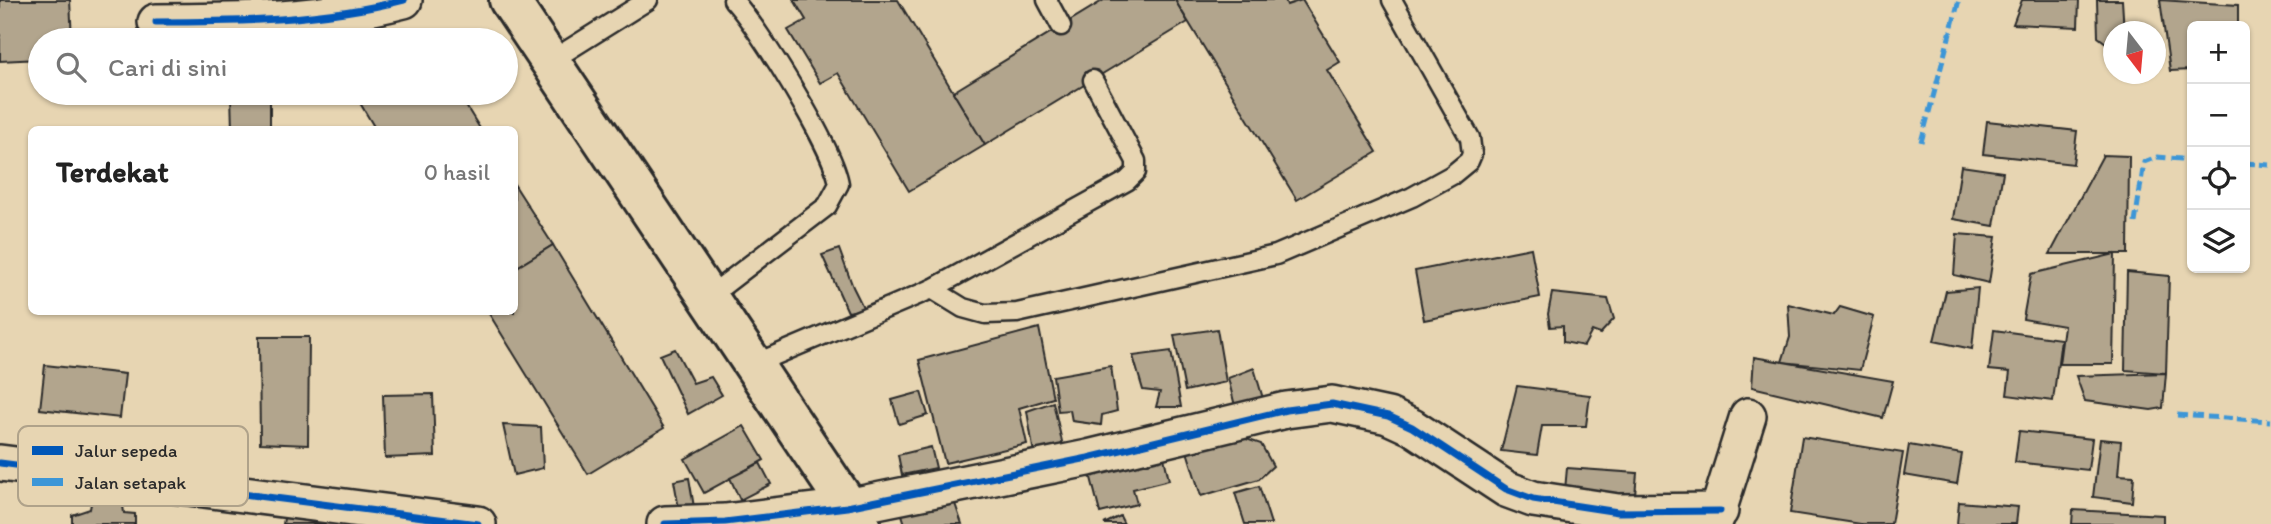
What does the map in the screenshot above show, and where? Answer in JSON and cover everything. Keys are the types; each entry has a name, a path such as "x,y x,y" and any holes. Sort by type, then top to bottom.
{"highway":[{"path":"509,0 706,298 854,515"}],"street":[{"path":"156,22 267,22 330,15 404,0"},
{"path":"665,524 854,515 1286,410 1332,404 1358,408 1400,422 1506,489 1533,499 1618,512 1717,518 1748,416"},
{"path":"0,463 18,465"},
{"path":"248,495 478,524"}],"lane":[{"path":"549,62 648,0"},
{"path":"706,298 827,206 839,184 831,155 758,34 733,0"},
{"path":"1047,0 1061,26"},
{"path":"932,289 963,308 985,314 1017,313 1187,276 1276,255 1412,197 1452,175 1469,161 1472,154 1470,138 1392,0"},
{"path":"752,365 932,289 1103,198 1132,177 1136,161 1093,80"}],"building":[{"path":"0,0 70,0 71,28 28,28 28,60 0,61"},
{"path":"794,0 898,0 985,145 909,191 838,73 820,83 788,30 806,20"},
{"path":"1104,0 1175,0 1188,22 985,145 953,92"},
{"path":"1175,0 1285,0 1287,5 1302,0 1340,62 1327,70 1377,152 1297,200"},
{"path":"2022,0 2079,0 2078,27 2013,24"},
{"path":"2097,0 2122,0 2123,21 2103,21 2103,41 2098,37"},
{"path":"2160,0 2238,5 2238,21 2187,21 2187,70 2170,71 2166,21 2163,21"},
{"path":"231,105 270,105 270,126 232,126"},
{"path":"361,105 465,105 479,126 374,126"},
{"path":"1987,121 2077,131 2073,164 1983,154"},
{"path":"2103,155 2129,156 2128,254 2050,254"},
{"path":"1961,166 2003,172 1994,226 1953,219"},
{"path":"518,190 553,245 518,267"},
{"path":"1957,234 1996,237 1989,283 1954,275"},
{"path":"553,245 664,428 588,474 490,315 518,315 518,267"},
{"path":"1531,248 1540,297 1424,320 1415,271"},
{"path":"839,249 864,309 848,312 822,255"},
{"path":"2115,254 2113,364 2059,364 2064,326 2023,319 2031,274"},
{"path":"2127,272 2169,276 2166,373 2125,370"},
{"path":"1978,288 1972,349 1934,341 1946,291"},
{"path":"1552,293 1608,299 1614,319 1600,334 1592,331 1584,346 1563,342 1563,326 1550,327 1548,314"},
{"path":"1788,304 1834,315 1840,307 1874,317 1860,370 1782,362 1790,337"},
{"path":"1039,328 1053,398 1019,408 1027,444 945,463 919,360"},
{"path":"1217,329 1226,382 1185,391 1174,335"},
{"path":"1994,330 2061,339 2053,401 2007,395 2010,372 1989,370"},
{"path":"259,337 309,337 308,445 260,443"},
{"path":"675,349 693,383 711,377 722,395 688,414 660,355"},
{"path":"1171,351 1181,407 1156,407 1160,392 1143,390 1133,356"},
{"path":"1754,357 1893,381 1883,418 1752,387"},
{"path":"45,365 125,374 120,418 40,409"},
{"path":"1111,366 1117,411 1102,415 1101,425 1072,421 1070,410 1058,411 1053,376"},
{"path":"1254,368 1264,402 1235,406 1228,378"},
{"path":"2166,373 2163,408 2151,410 2085,401 2076,376"},
{"path":"1517,386 1590,395 1586,426 1542,426 1537,455 1501,451"},
{"path":"921,392 928,415 899,424 892,400"},
{"path":"433,394 435,456 385,458 383,395"},
{"path":"1053,402 1063,446 1034,454 1027,411"},
{"path":"503,425 541,427 543,468 514,475"},
{"path":"744,426 764,460 704,493 685,459"},
{"path":"2019,431 2092,439 2088,470 2015,462"},
{"path":"1226,432 1261,444 1273,466 1259,479 1201,496 1185,445"},
{"path":"1802,437 1903,453 1891,524 1861,524 1790,513"},
{"path":"2100,439 2121,441 2118,475 2134,476 2132,502 2093,497"},
{"path":"1161,444 1169,480 1133,489 1137,504 1100,513 1087,462"},
{"path":"1909,445 1962,454 1957,484 1904,475"},
{"path":"931,447 936,468 902,475 898,455"},
{"path":"760,463 771,484 740,500 730,478"},
{"path":"1567,468 1637,473 1635,495 1565,490"},
{"path":"689,478 694,507 679,509 674,481"},
{"path":"1259,486 1271,524 1245,524 1235,493"},
{"path":"950,489 962,524 905,524 898,502"},
{"path":"1959,502 2018,507 2016,524 1957,524"},
{"path":"91,506 123,506 124,513 135,514 135,524 72,524 72,515 90,509"},
{"path":"297,509 301,520 326,524 283,524 285,513"},
{"path":"2073,510 2163,515 2163,524 2072,524"},
{"path":"1120,516 1124,524 1104,524"}],"marked path":[{"path":"1921,142 1959,0"},
{"path":"2135,223 2144,162 2157,157 2187,160"},
{"path":"2250,163 2271,165"},
{"path":"2177,415 2271,421"}],"cycle path":[{"path":"156,22 250,21 312,16 404,0"},
{"path":"665,524 725,522 847,507 1088,458 1286,410 1332,404 1388,416 1412,427 1506,489 1533,499 1618,512 1720,511"},
{"path":"0,463 18,465"},
{"path":"248,495 478,524"}]}
